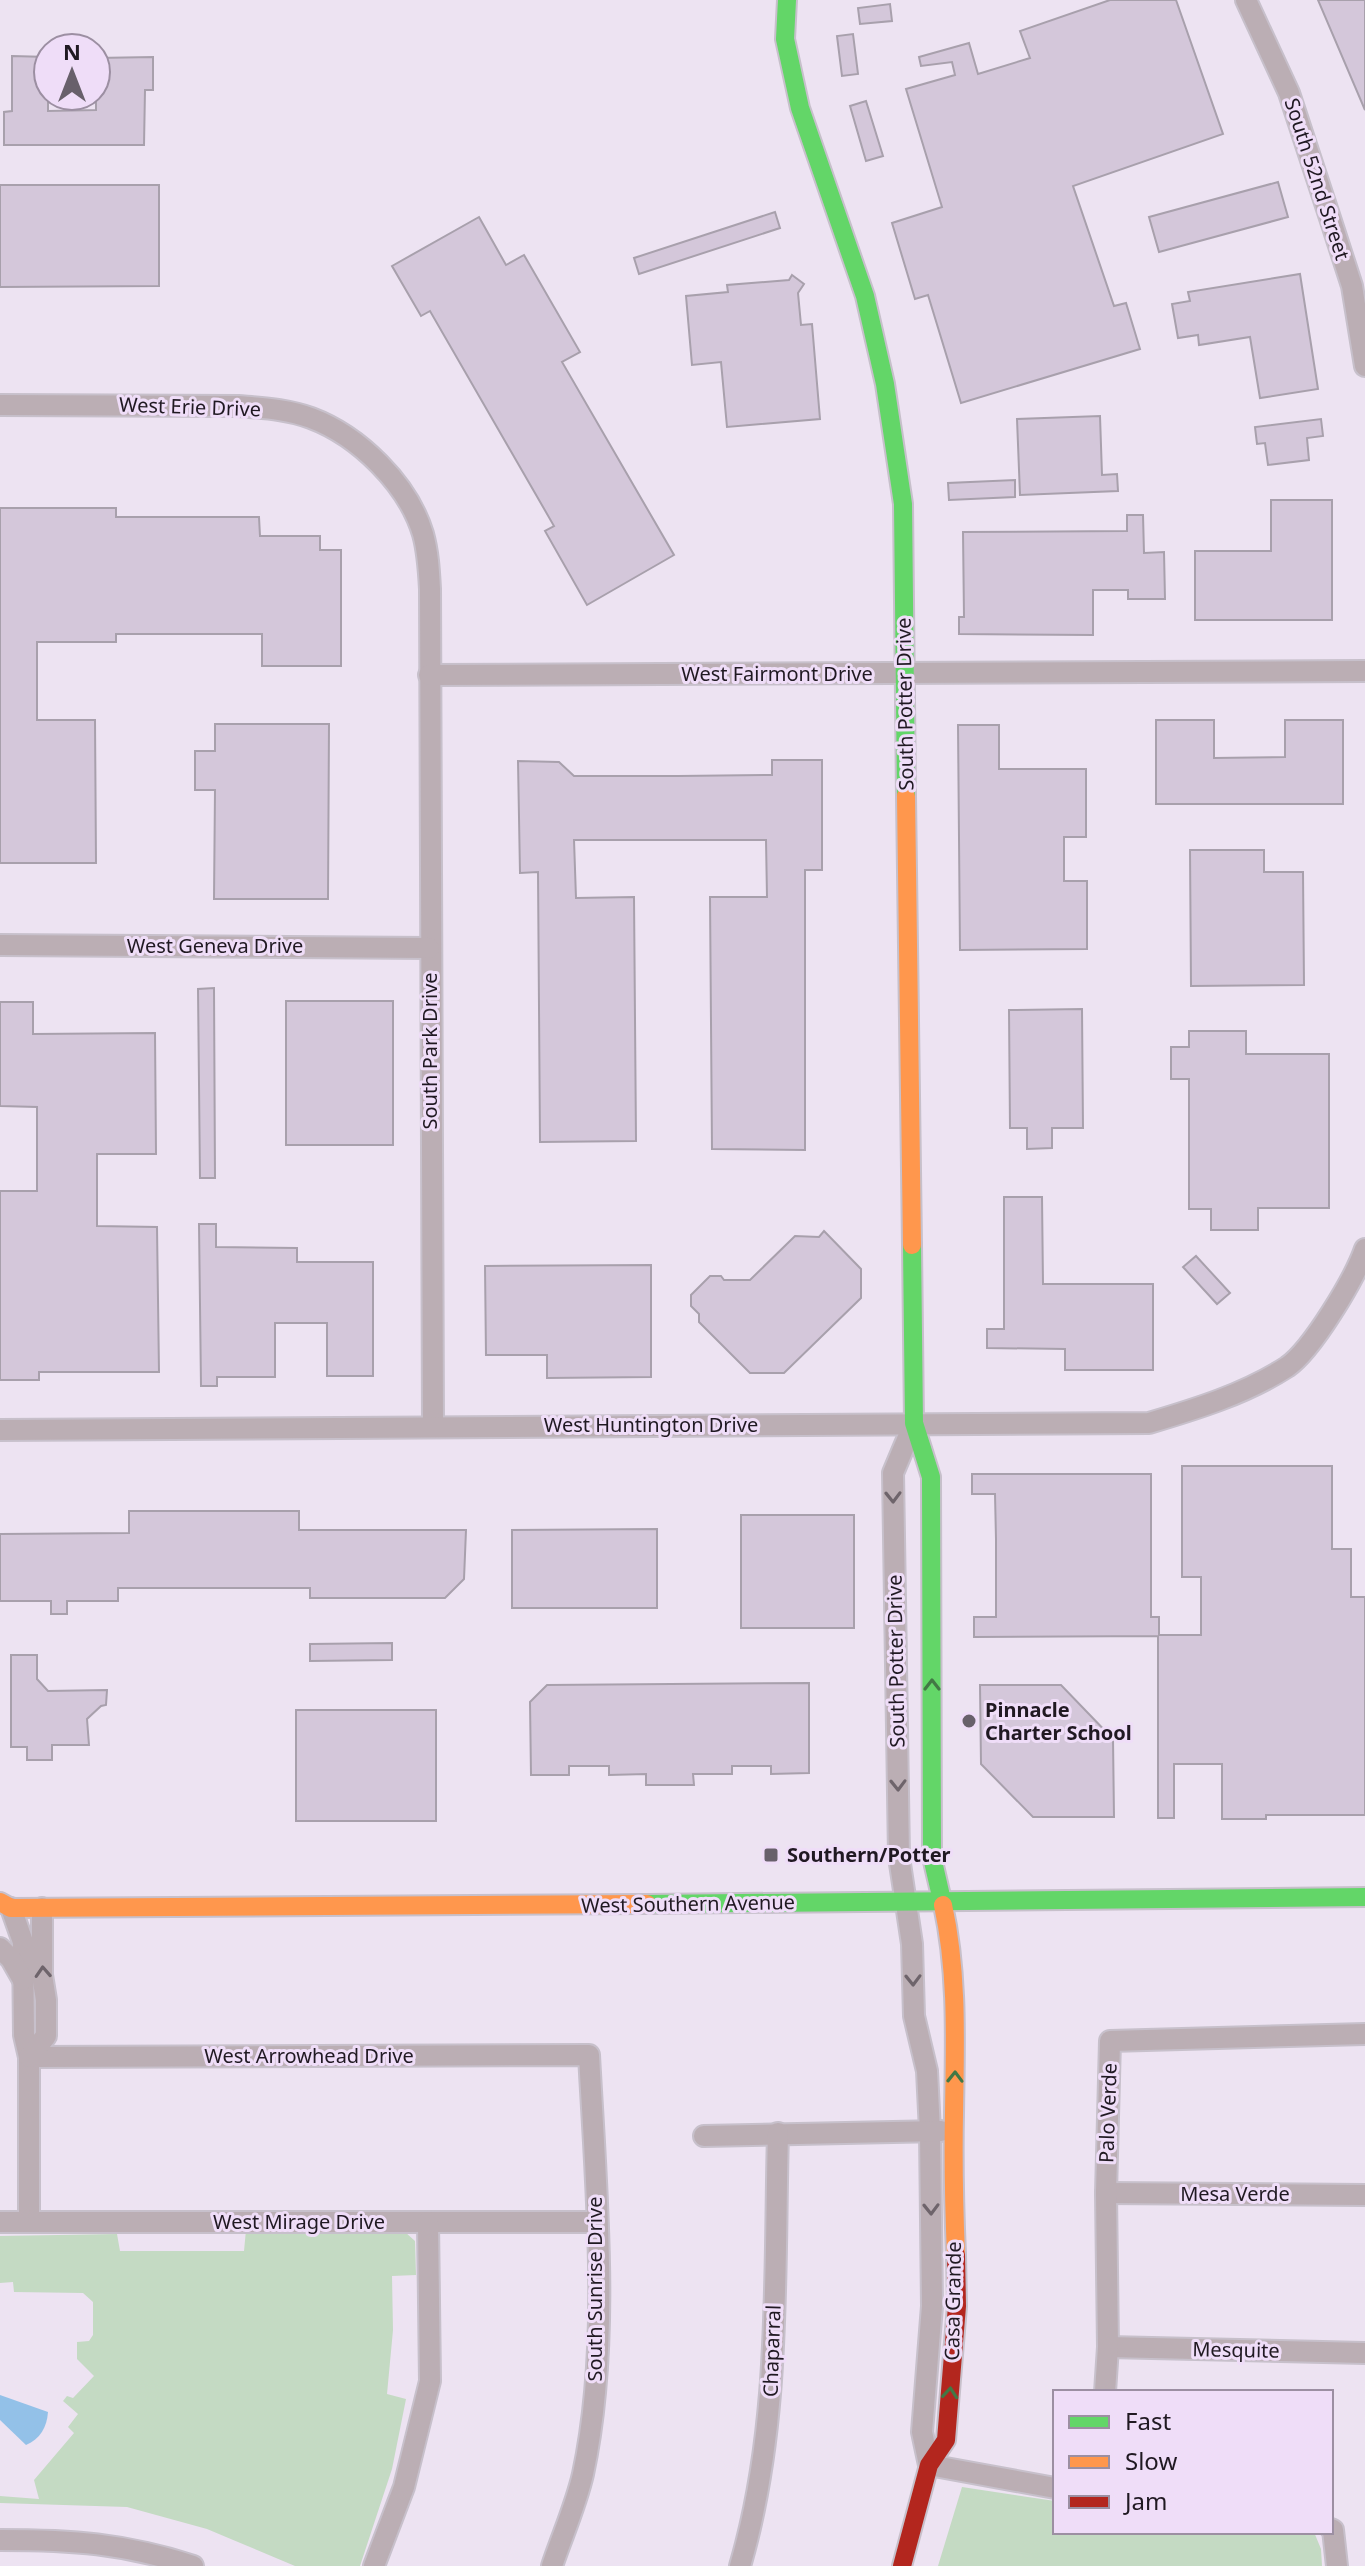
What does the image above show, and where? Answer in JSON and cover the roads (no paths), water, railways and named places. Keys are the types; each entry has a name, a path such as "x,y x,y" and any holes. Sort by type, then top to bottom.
{"street":[{"name":"South Potter Drive","path":"787,0 785,39 800,108 865,296 885,384 903,504 914,1423 931,1477 932,1857 942,1902"},
{"name":"South 52nd Street","path":"1246,0 1289,93 1330,218 1352,286 1365,366"},
{"name":"West Erie Drive","path":"0,405 250,407 310,418 347,435 371,454 391,476 422,531 429,561 429,675"},
{"name":"West Fairmont Drive","path":"429,675 1244,674 1365,671"},
{"name":"South Park Drive","path":"429,675 433,1426"},
{"name":"West Geneva Drive","path":"0,945 429,948"},
{"name":"West Huntington Drive","path":"0,1430 1149,1423 1218,1402 1289,1366 1325,1323 1350,1282 1365,1249"},
{"name":"South Potter Drive","path":"906,1902 899,1857 893,1473 914,1423"},
{"name":"West Southern Avenue","path":"4,1911 42,1908 1365,1897"},
{"name":"Casa Grande","path":"906,1902 912,1944 914,2016 927,2071 930,2131 932,2306 922,2432 929,2465"},
{"name":"Casa Grande","path":"902,2566 929,2465 946,2440 957,2306 953,2131 955,2013 951,1943 942,1902"},
{"path":"29,2057 46,2036 42,1908"},
{"path":"4,1911 23,1942 24,2035 29,2057 29,2221"},
{"path":"0,1948 11,1959 24,1981"},
{"name":"Palo Verde","path":"1105,2390 1110,2041 1365,2034"},
{"name":"West Arrowhead Drive","path":"29,2057 589,2055"},
{"name":"South Sunrise Drive","path":"552,2566 583,2475 597,2369 597,2222 589,2055"},
{"path":"704,2136 953,2131"},
{"name":"Chaparral","path":"740,2566 750,2533 772,2393 778,2133"},
{"name":"Mesa Verde","path":"1106,2193 1365,2195"},
{"name":"West Mirage Drive","path":"0,2222 597,2222"},
{"path":"374,2566 404,2487 430,2381 428,2222"},
{"name":"Mesquite","path":"1108,2347 1365,2353"},
{"path":"929,2465 1053,2488"},
{"path":"1333,2530 1337,2566"},
{"path":"0,2540 74,2540 152,2552 193,2566"}],"water":[{"path":"0,2395 48,2412 39,2436 26,2445 0,2420"}],"place":[{"name":"Pinnacle Charter School","path":"969,1721"},
{"name":"Southern/Potter","path":"771,1855"}]}
